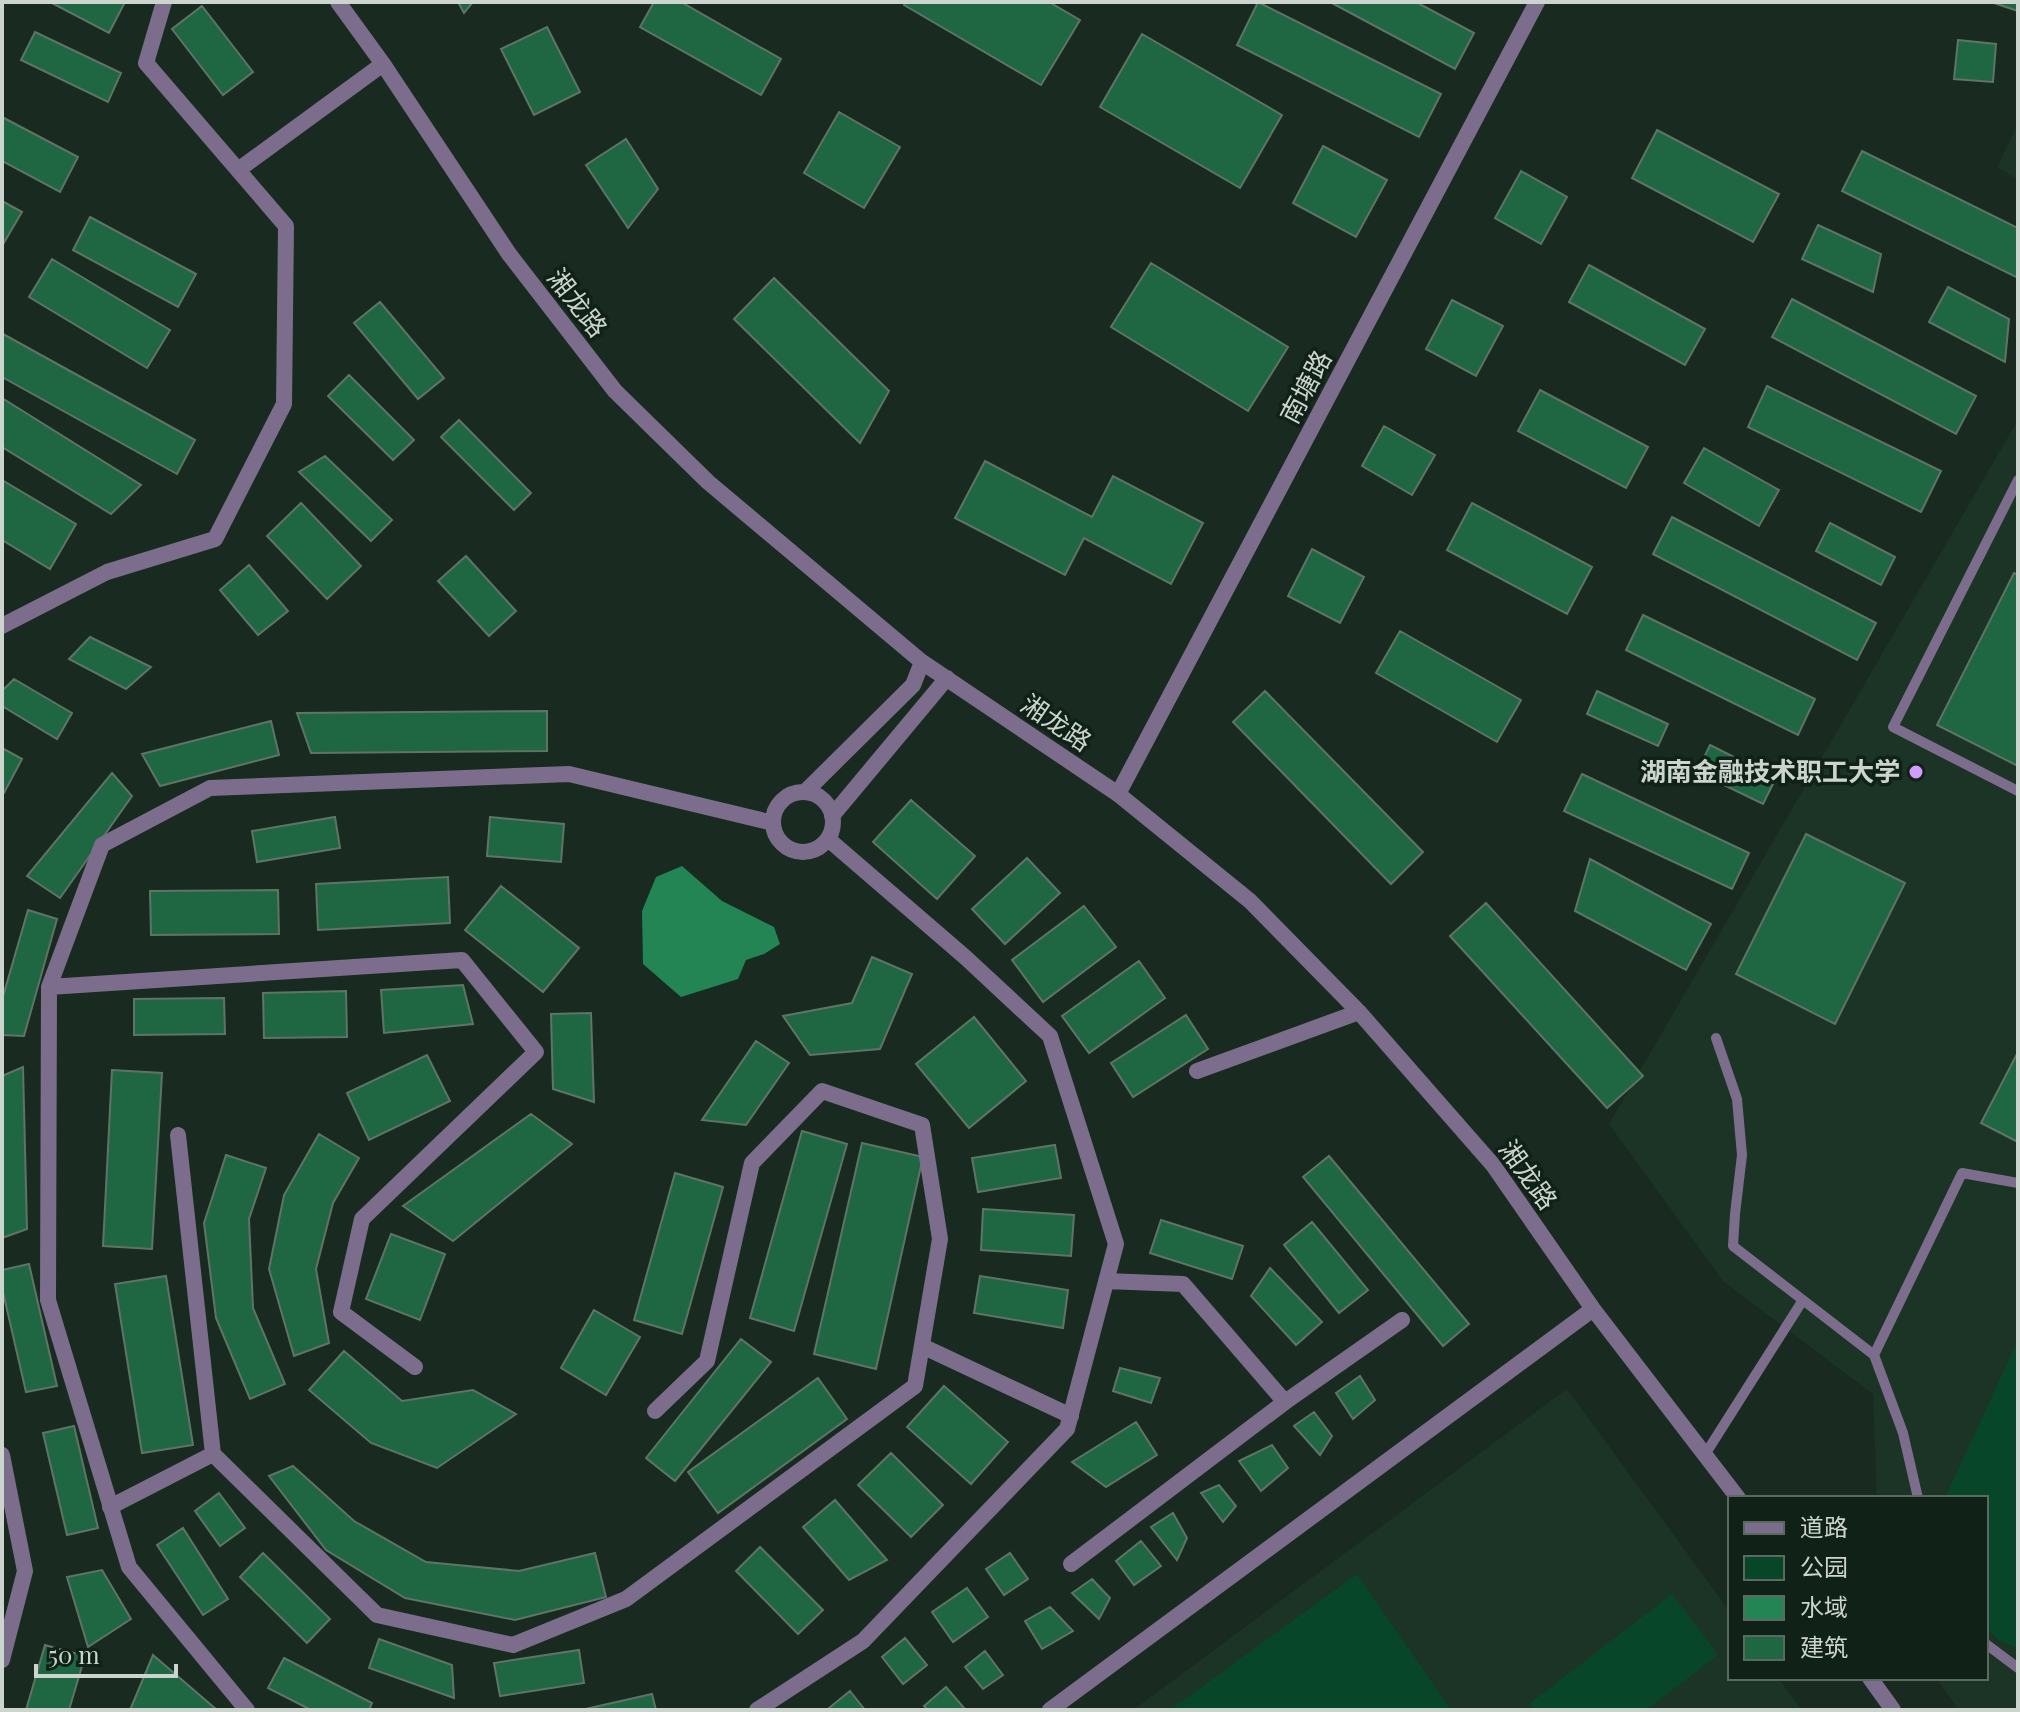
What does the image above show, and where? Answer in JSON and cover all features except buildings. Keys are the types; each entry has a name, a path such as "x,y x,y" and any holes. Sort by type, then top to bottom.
{"street":[{"path":"2,626 107,572 215,539 284,404 286,226 146,63 164,2"},
{"name":"湘龙路","path":"338,2 383,64 509,254 615,391 708,482 922,662 1118,794 1250,901 1359,1012 1493,1165 1593,1309 1737,1496"},
{"name":"南塘路","path":"1118,794 1537,2"},
{"path":"238,170 383,64"},
{"path":"805,792 913,685 922,662"},
{"path":"832,816 947,678"},
{"path":"247,1710 129,1567 48,1300 49,987 102,845 210,788 569,774 773,823"},
{"path":"805,792 827,804 832,816 832,831 828,839 813,850 804,852 784,846 777,838 773,823 776,808 783,799 805,792"},
{"path":"757,1710 863,1641 1067,1429 1116,1244 1050,1036 965,957 828,839"},
{"path":"49,987 462,960 536,1052 362,1219 341,1312 415,1367"},
{"path":"1197,1071 1359,1012"},
{"path":"178,1135 213,1454 377,1615 513,1645 626,1599 915,1386 940,1239 922,1125 822,1091 752,1163 707,1361 655,1411"},
{"path":"1106,1281 1183,1284 1285,1402"},
{"path":"1050,1710 1593,1309"},
{"path":"1071,1564 1285,1402 1402,1320"},
{"path":"922,1346 1071,1416"},
{"path":"110,1507 213,1454"},
{"path":"2,1455 25,1571 2,1660"},
{"path":"1871,1680 1893,1710"}],"lane":[{"path":"2018,480 1893,727 2018,791"},
{"path":"2006,504 2018,510"},
{"path":"1716,1038 1737,1099 1742,1155 1733,1246 1874,1355 1903,1433 1918,1496"},
{"path":"1874,1355 1962,1173 2018,1183"},
{"path":"1706,1453 1803,1300"},
{"path":"1988,1646 2018,1668"}],"shaded area":[{"path":"2018,125 2018,180 1997,167"},
{"name":"湖南金融技术职工大学","path":"2018,420 2018,1710 1959,1710 1937,1680 1988,1680 1988,1496 1877,1496 1873,1394 1723,1281 1609,1124"},
{"path":"1567,1389 1728,1609 1728,1680 1780,1680 1802,1710 1133,1710"}],"green space":[{"path":"2018,1340 2018,1648 1998,1640 1988,1628 1988,1496 1946,1496"},
{"path":"1357,1574 1451,1710 1170,1710"},
{"path":"1672,1594 1718,1655 1646,1710 1534,1710 1529,1704"}],"water":[{"path":"682,866 722,901 774,927 780,944 746,960 738,979 681,997 643,964 642,911 656,877"}],"place":[{"name":"湖南金融技术职工大学","path":"1916,772"}]}
